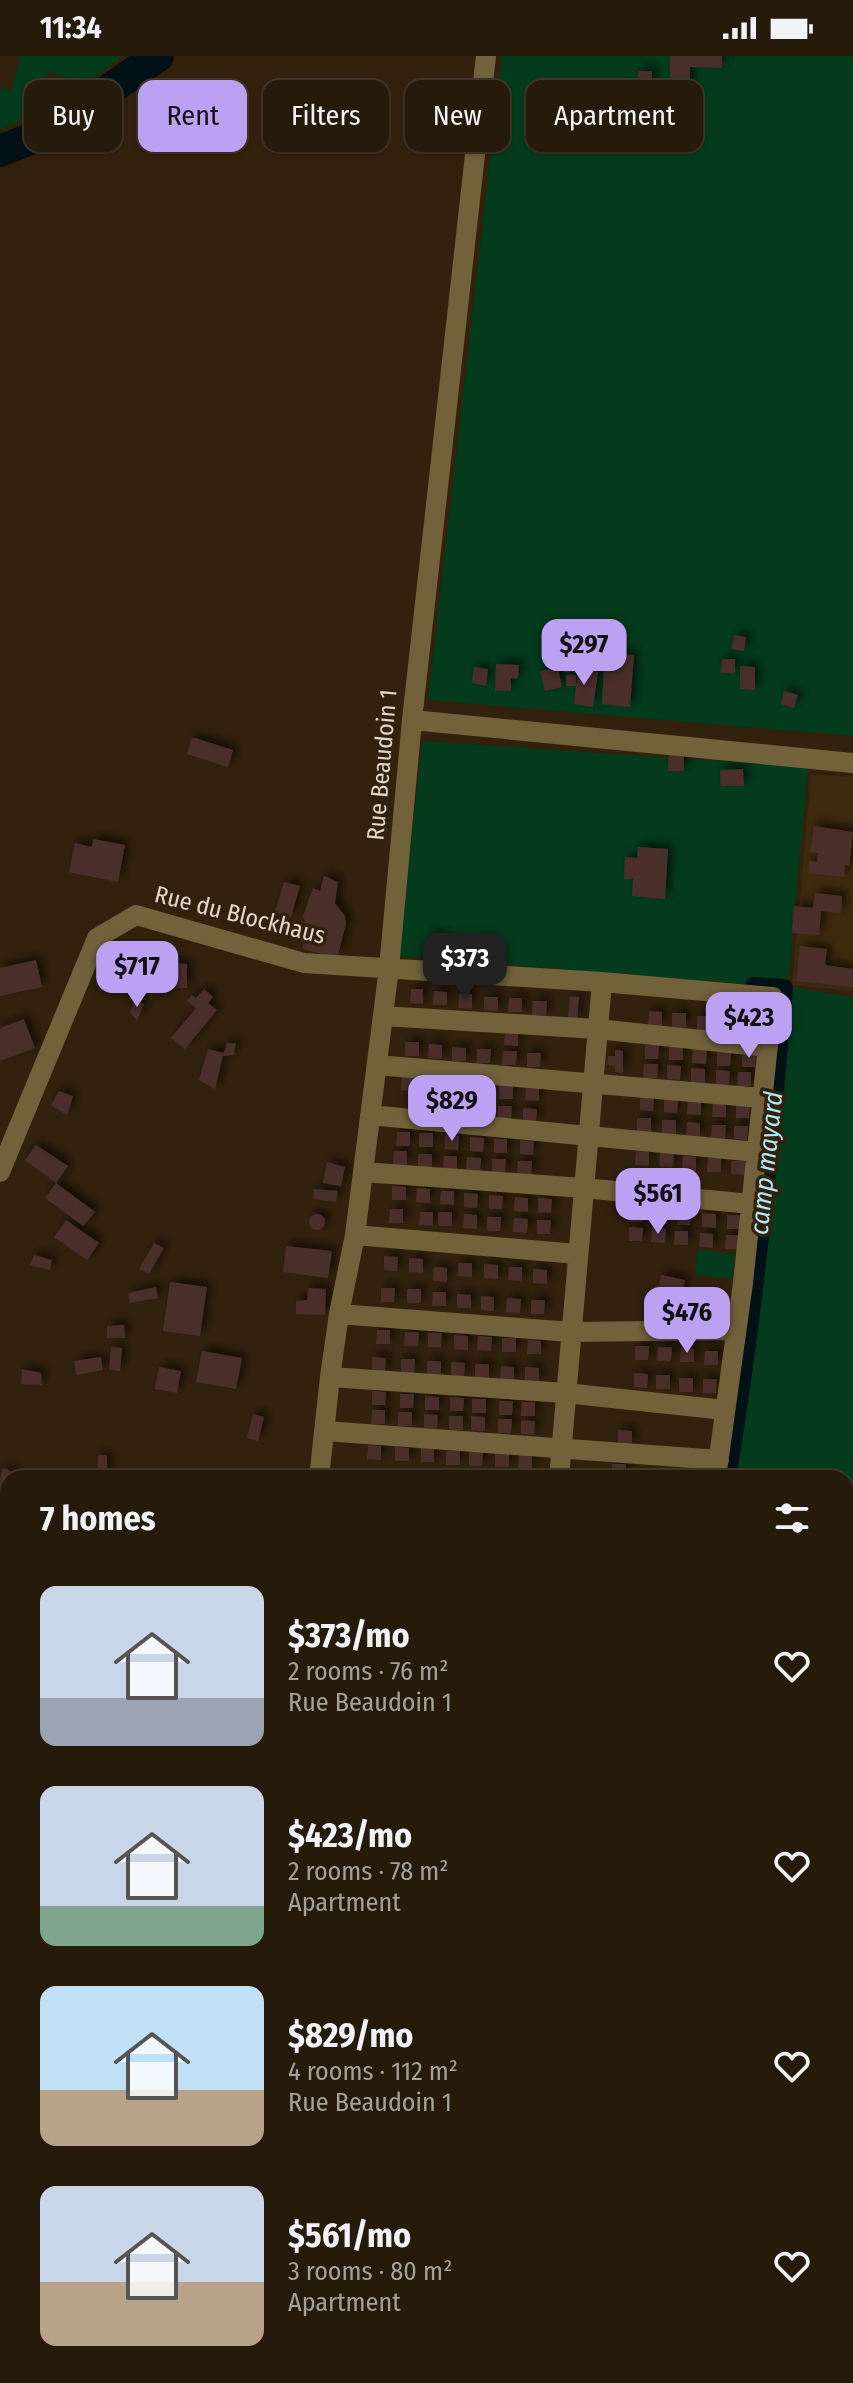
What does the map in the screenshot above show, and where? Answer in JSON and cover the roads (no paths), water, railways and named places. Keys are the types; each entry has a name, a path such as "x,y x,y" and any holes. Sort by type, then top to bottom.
{"street":[{"name":"Rue Beaudoin 1","path":"320,1470 330,1377 355,1235 389,968 412,720 486,56"},
{"path":"412,720 853,763"},
{"name":"Rue du Blockhaus","path":"0,1172 97,938 136,915 304,963 602,982 773,997 768,1047"},
{"path":"560,1470 602,982"},
{"path":"325,1431 561,1448 718,1469 768,1047 597,1029 383,1016"},
{"path":"377,1065 762,1098"},
{"path":"370,1115 757,1152"},
{"path":"363,1172 751,1204"},
{"path":"355,1235 577,1254"},
{"path":"339,1314 571,1332 736,1330"},
{"path":"330,1377 565,1393 725,1410"}],"waterway":[{"path":"0,151 48,132 158,56"},
{"name":"camp mayard","path":"728,1470 760,1234 784,988 754,986"}]}
